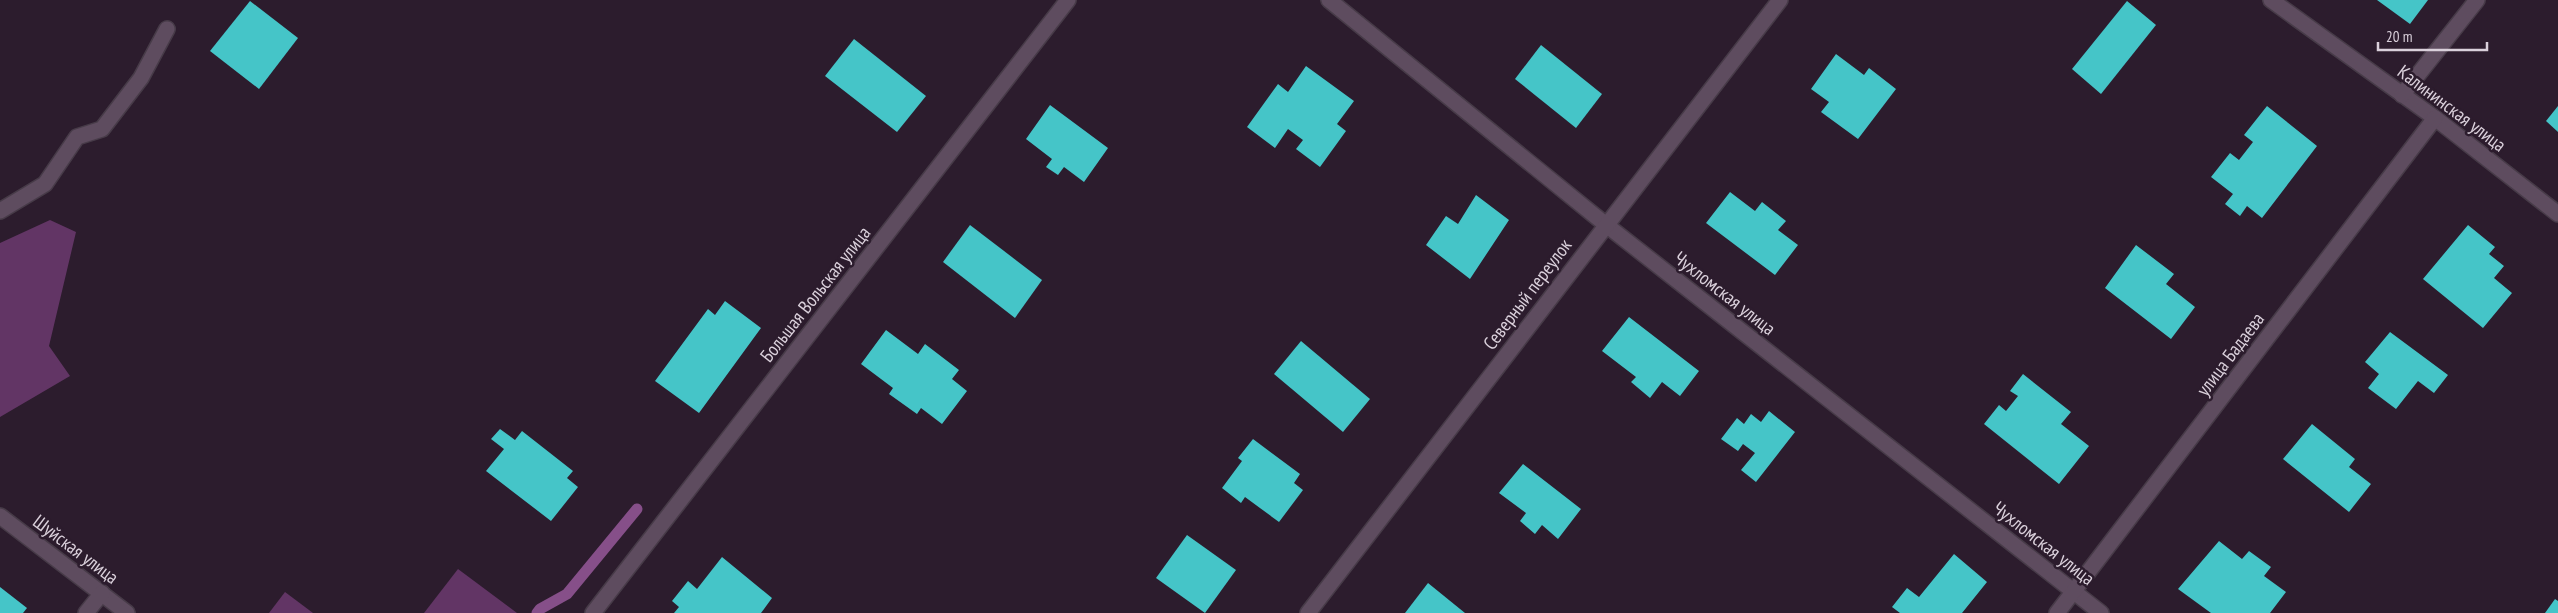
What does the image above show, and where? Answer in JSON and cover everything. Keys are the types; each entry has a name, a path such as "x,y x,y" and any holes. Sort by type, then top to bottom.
{"street":[{"name":"Большая Вольская улица","path":"593,613 1068,0"},
{"name":"Чухломская улица","path":"1329,0 1606,224 2101,613"},
{"name":"Северный переулок","path":"1308,613 1780,0"},
{"name":"Калининская улица","path":"2271,0 2435,118 2558,214"},
{"path":"2402,95 2476,0"},
{"path":"0,211 45,184 76,137 102,129 140,78 167,29"},
{"name":"улица Бадаева","path":"2057,613 2435,118"},
{"name":"Шуйская улица","path":"0,516 128,613"},
{"path":"86,613 102,593"}],"shaded area":[{"path":"50,220 76,232 49,346 70,376 0,417 0,243"},
{"path":"458,569 517,613 424,613"},
{"path":"285,592 313,613 269,613"}],"building":[{"path":"2377,0 2428,0 2410,24"},
{"path":"250,1 298,38 259,89 210,51"},
{"path":"2127,1 2156,25 2101,94 2072,69"},
{"path":"854,39 926,96 897,132 825,76"},
{"path":"1541,45 1602,94 1576,128 1515,79"},
{"path":"1836,54 1864,75 1869,68 1896,89 1858,139 1821,112 1829,102 1811,89"},
{"path":"1306,66 1354,101 1337,124 1346,131 1320,167 1296,149 1303,140 1288,129 1275,148 1247,127 1278,84 1288,92"},
{"path":"1050,105 1108,148 1084,182 1064,167 1058,175 1046,167 1052,159 1026,139"},
{"path":"2267,106 2317,146 2262,218 2247,206 2240,216 2225,204 2233,194 2211,177 2230,153 2239,160 2253,142 2244,135"},
{"path":"2558,106 2558,132 2546,121"},
{"path":"1730,192 1755,211 1762,202 1786,221 1778,230 1798,245 1775,275 1706,223"},
{"path":"1476,195 1509,220 1470,279 1426,245 1446,216 1458,224"},
{"path":"970,225 1042,280 1015,318 943,262"},
{"path":"2468,225 2495,247 2489,254 2504,266 2494,278 2512,293 2483,328 2423,279"},
{"path":"2136,245 2174,274 2166,284 2195,307 2171,339 2105,288"},
{"path":"725,301 761,328 699,413 655,381 708,309 715,315"},
{"path":"1629,317 1699,371 1680,396 1662,382 1650,398 1631,382 1636,377 1602,351"},
{"path":"886,330 918,354 925,344 959,370 952,379 967,391 942,424 921,408 917,414 889,394 893,388 861,364"},
{"path":"2390,332 2448,375 2434,393 2418,381 2396,409 2368,388 2379,374 2365,362"},
{"path":"1301,341 1370,399 1343,432 1274,374"},
{"path":"2023,374 2071,412 2061,424 2089,446 2059,484 1984,424 1999,405 2006,411 2018,396 2010,391"},
{"path":"1769,411 1795,432 1756,482 1741,470 1755,453 1743,444 1738,451 1721,439 1737,418 1744,424 1751,414 1761,422"},
{"path":"2312,424 2355,459 2349,467 2371,484 2349,512 2283,459"},
{"path":"500,429 515,440 522,431 573,471 567,478 578,487 551,521 486,471 504,449 491,439"},
{"path":"1253,439 1300,474 1294,483 1303,490 1279,522 1245,497 1241,503 1222,488 1242,461 1238,458"},
{"path":"1523,464 1581,509 1558,539 1542,525 1535,534 1520,521 1526,513 1499,493"},
{"path":"1187,535 1236,570 1205,613 1156,578"},
{"path":"2219,541 2242,559 2249,551 2271,567 2264,576 2286,592 2270,613 2211,613 2178,589"},
{"path":"1954,554 1987,582 1962,613 1900,613 1892,607 1907,588 1919,597"},
{"path":"722,557 772,598 761,613 674,613 679,607 672,601 688,581 697,589"},
{"path":"1428,583 1465,613 1405,613"},
{"path":"0,587 27,608 23,613 0,613"},
{"path":"2555,599 2558,601 2558,613 2545,613"}],"waterway":[{"path":"537,613 540,609 567,594 637,509"}]}
